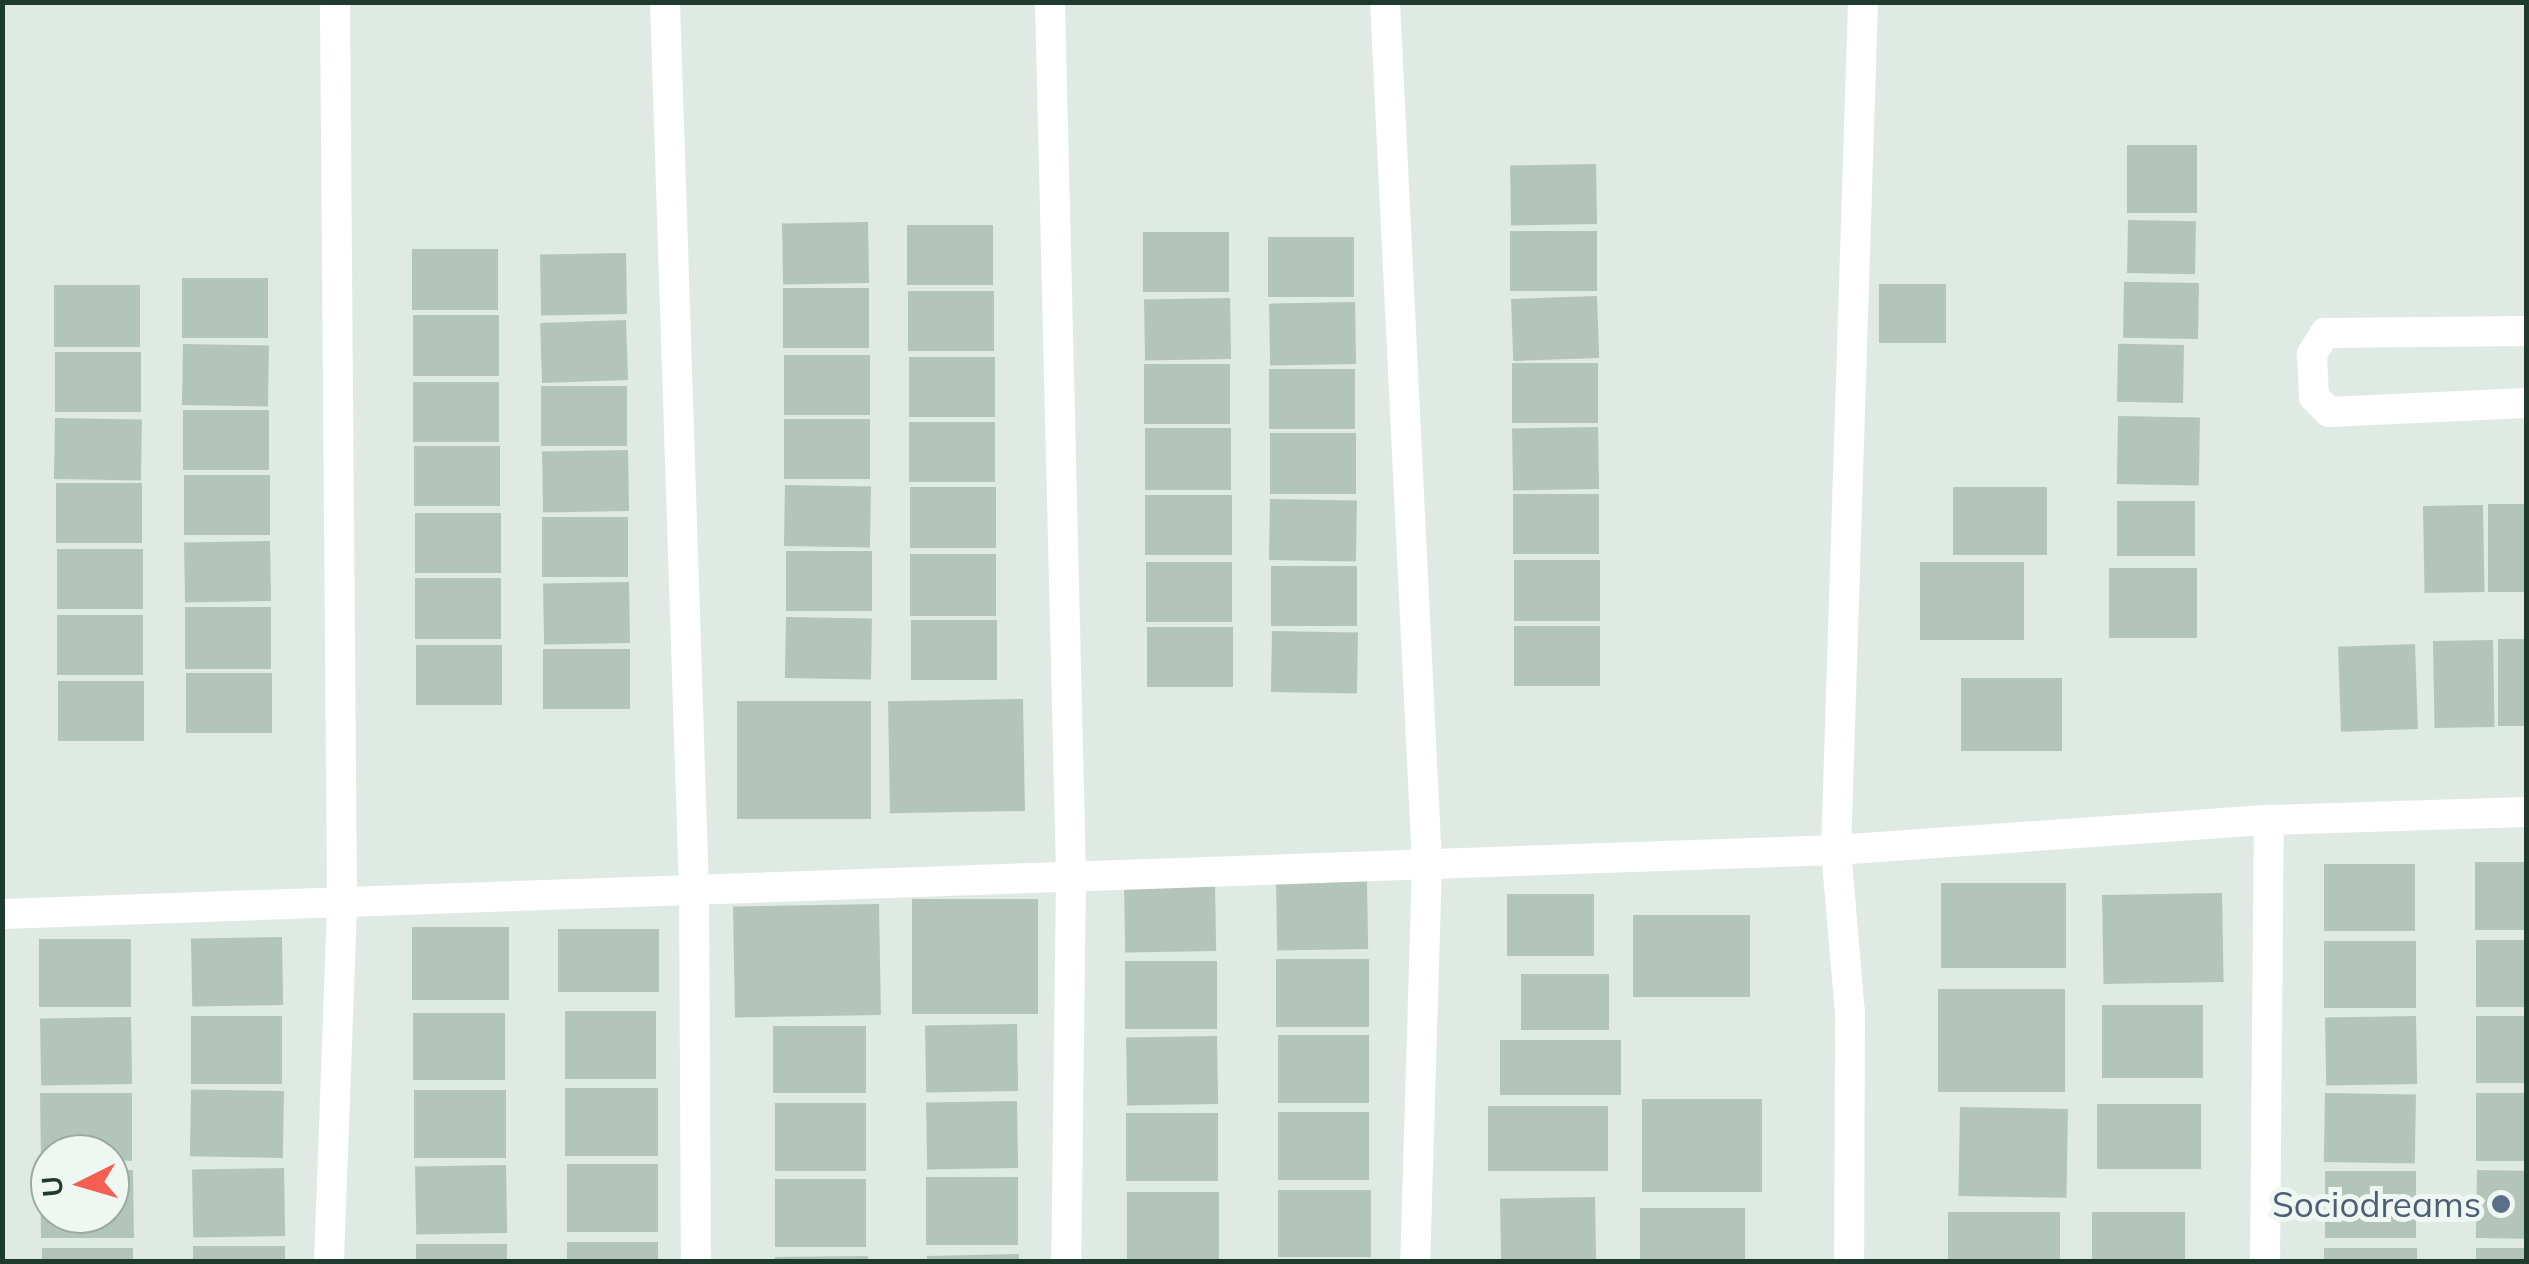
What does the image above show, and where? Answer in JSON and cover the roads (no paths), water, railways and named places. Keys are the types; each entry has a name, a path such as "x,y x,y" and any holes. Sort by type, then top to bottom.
{"street":[{"path":"329,1262 342,901 335,2"},
{"path":"666,2 694,890 696,1262"},
{"path":"1050,2 1071,876 1066,1262"},
{"path":"1385,2 1427,864 1415,1262"},
{"path":"1850,1262 1850,1013 1836,850 1863,2"},
{"path":"2526,331 2325,333 2312,354 2312,384 2330,412 2526,403"},
{"path":"2,914 1836,850 2269,820 2526,812"},
{"path":"2265,1262 2269,820"}],"place":[{"name":"Sociodreams","path":"2501,1204"}]}
